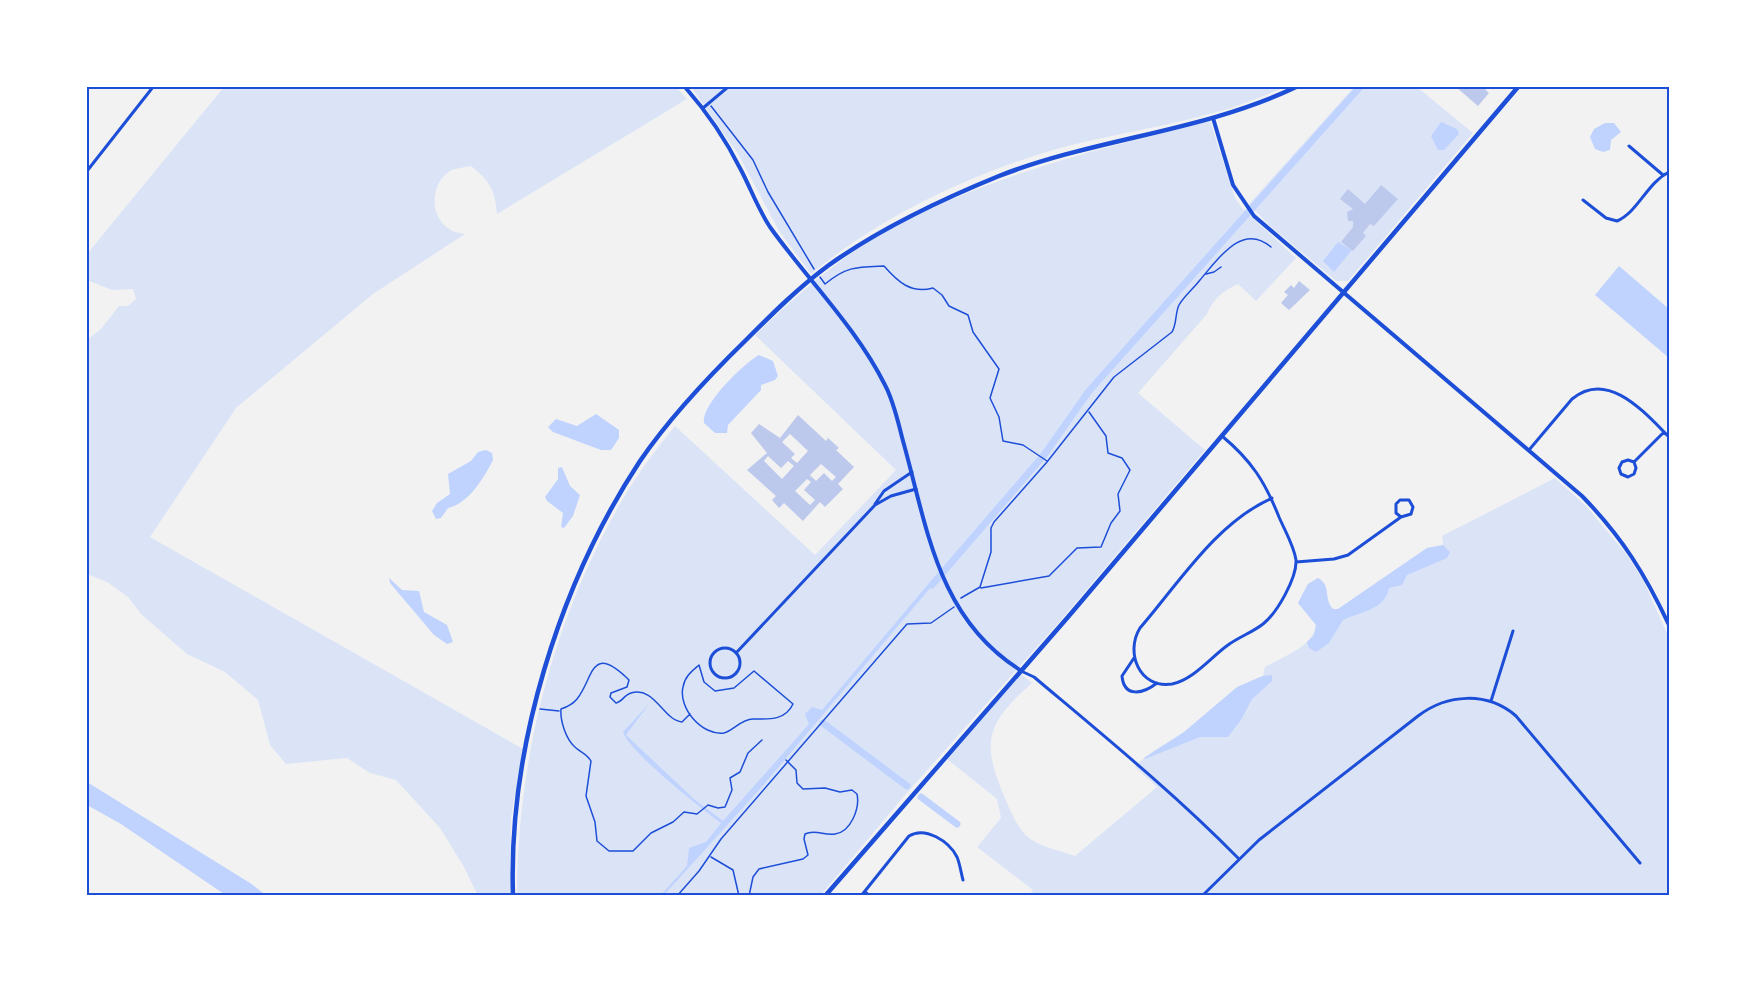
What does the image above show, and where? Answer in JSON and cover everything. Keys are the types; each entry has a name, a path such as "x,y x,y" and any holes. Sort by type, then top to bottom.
{"main road":[{"path":"513,896 515,819 533,708 562,616 604,525 640,462 674,416 708,378 818,274 877,234 997,177 1061,155 1213,118 1296,87"},
{"path":"825,896 1068,617 1518,87"}],"street":[{"path":"87,171 153,87"},
{"path":"685,87 703,108 730,150 766,220 880,374 896,413 932,554 957,604 996,652 1020,670 1034,677 1146,772 1238,859"},
{"path":"703,108 728,87"},
{"path":"1213,118 1233,185 1251,212 1582,496 1607,521 1637,561 1669,625"},
{"path":"1629,146 1663,175"},
{"path":"1583,200 1606,218 1617,221 1624,217 1663,175 1669,172"},
{"path":"1529,450 1572,399 1580,393 1595,389 1622,395 1669,437"},
{"path":"1634,462 1664,432"},
{"path":"1221,436 1250,462 1272,498 1296,562 1290,585 1265,622 1227,646 1184,679 1170,684 1157,683 1142,674 1134,658 1133,644 1140,628 1212,543 1238,518 1272,498"},
{"path":"1628,459 1634,462 1636,468 1634,474 1628,477 1621,474 1619,468 1622,462 1628,459"},
{"path":"736,652 875,506 884,491 912,472"},
{"path":"875,506 891,496 916,489"},
{"path":"1296,562 1334,559 1348,555 1401,517 1406,517 1413,512 1409,500 1400,500 1396,504 1395,510 1401,517"},
{"path":"1491,701 1513,631"},
{"path":"727,648 736,652 740,661 735,675 722,678 713,673 710,664 717,650 727,648"},
{"path":"1134,658 1123,672 1122,680 1126,688 1142,693 1157,683"},
{"path":"1202,896 1238,859 1429,709 1461,699 1491,701 1509,711 1525,725 1640,862"},
{"path":"861,896 909,836 918,832 928,832 955,854 963,880"},
{"path":"865,892 870,896"}],"path":[{"path":"708,104 753,160 768,192 825,284 842,271 857,266 884,266 899,284 922,291 933,288 942,295 949,306 964,311 971,321 973,332 999,369 990,398 999,417 1003,441 1023,445 1047,462"},
{"path":"978,589 991,552 991,528 1007,505 1089,412 1114,378 1172,332 1176,326 1178,306 1223,253 1241,240 1257,240 1272,247"},
{"path":"1205,274 1221,267"},
{"path":"677,896 787,761 907,624 911,621 920,625 932,623 957,604 962,597 978,589 1049,576 1077,548 1101,547 1104,544 1111,523 1120,511 1118,494 1130,470 1122,458 1108,453 1106,436 1089,412"},
{"path":"533,708 560,711 577,699 590,671 602,665 609,665 629,680 627,687 611,693 610,697 615,703 632,693 637,693 650,696 675,722 682,722 690,714"},
{"path":"699,665 704,682 715,691 721,692 734,688 754,670 793,704 788,712 780,717 746,721 721,733 710,731 690,714 684,702 682,687 689,673 699,665"},
{"path":"560,711 565,733 591,760 586,796 595,822 597,841 613,851 633,851 651,833 673,822 684,812 697,814 708,805 718,808 725,807 732,790 730,778 740,772 748,753 762,740"},
{"path":"749,896 753,877 759,869 803,859 808,855 805,834 810,832 836,834 844,829 857,810 857,794 852,790 840,792 825,788 803,789 797,783 796,770 787,761"},
{"path":"709,856 733,870 739,896"}],"shaded area":[{"path":"224,87 676,87 687,99 497,214 495,198 490,187 483,176 471,166 452,170 445,175 436,191 435,209 444,224 453,231 465,234 373,294 236,408 150,537 523,749 511,818 510,896 478,896 464,867 440,828 396,780 370,773 347,758 286,764 270,745 258,700 225,672 187,654 141,614 128,597 107,582 87,574 87,340 101,329 119,306 128,306 136,299 133,289 112,290 87,280 87,254"},
{"path":"691,87 1286,87 1222,111 1053,150 989,172 895,216 838,253 811,274 779,231 738,154"},
{"path":"1354,87 1417,87 1473,133 1348,281 1336,281 1270,226 1249,204"},
{"path":"1210,121 1235,198 1242,208 1296,258 1256,301 1238,284 1219,296 1207,314 1138,393 1205,450 1061,620 906,794 820,896 517,896 524,791 545,686 561,636 579,586 602,538 632,483 675,426 815,555 896,470 755,335 832,267 883,233 921,213 961,195 1043,166"},
{"path":"1555,478 1586,506 1627,555 1644,582 1669,638 1669,896 1029,896 1033,890 977,847 1001,818 997,799 947,759 1021,674 1032,683 1005,710 997,722 992,734 992,762 1013,815 1028,837 1042,845 1075,856 1157,787 1135,767 1140,761 1194,725 1241,686 1263,676 1265,667 1296,650 1309,639 1316,625 1298,603 1308,584 1318,578 1322,581 1330,605 1333,609 1338,609 1427,548 1443,545 1442,536"}],"water":[{"path":"1441,122 1457,129 1459,134 1444,150 1438,150 1431,136"},
{"path":"1605,123 1614,123 1621,132 1611,140 1610,150 1603,152 1595,149 1590,137 1594,129"},
{"path":"1338,242 1352,250 1334,272 1323,261"},
{"path":"1619,266 1669,309 1669,358 1595,295"},
{"path":"759,355 773,361 778,376 775,380 761,385 761,390 728,425 727,433 715,433 704,423 709,406 724,386"},
{"path":"596,414 619,430 619,438 611,450 601,450 553,432 548,427 556,419 577,426"},
{"path":"486,450 492,453 493,460 480,482 469,496 448,508 441,518 436,519 432,511 437,503 450,494 448,474 471,461 478,452"},
{"path":"562,467 570,486 580,495 573,516 564,528 561,527 563,513 545,497 558,479 558,468"},
{"path":"1443,545 1450,552 1447,558 1407,575 1402,585 1389,588 1387,595 1377,606 1343,620 1329,643 1316,652 1309,648 1307,642 1314,635 1316,625 1298,603 1308,584 1318,578 1322,581 1330,605 1333,609 1338,609 1427,548"},
{"path":"935,576 937,580 760,789 663,896 660,896 687,866 689,848 706,842 721,823 638,753 623,732 649,704 626,735 694,799 723,821 809,724 805,714 812,707 822,710"},
{"path":"389,578 402,590 419,591 424,612 447,625 453,642 447,644 434,635 390,583"},
{"path":"1272,675 1272,681 1252,699 1241,720 1228,737 1200,737 1144,758 1184,732 1237,687 1263,676"},
{"path":"87,782 250,883 267,896 227,896 121,824 87,805"}],"building":[{"path":"1456,87 1483,87 1489,93 1478,106"},
{"path":"1381,185 1398,199 1374,226 1370,224 1363,233 1366,236 1353,251 1341,242 1353,227 1353,221 1348,221 1347,212 1353,209 1340,199 1348,189 1365,204"},
{"path":"1299,281 1310,290 1289,310 1281,303 1288,295 1284,292 1291,285 1294,288"},
{"path":"798,415 826,441 828,438 839,448 836,450 854,467 838,484 843,489 825,507 820,502 803,521 784,503 779,508 772,500 776,496 747,470 767,453 751,433 759,424 780,438","holes":["790,434 808,451 797,463 791,458 795,454 782,442","768,456 781,468 788,461 794,466 782,479 764,461","821,464 836,477 832,481 824,473 816,481 810,475","807,479 811,482 804,490 815,500 810,505 795,491"]}],"waterway":[{"path":"932,585 1044,455 1089,391 1360,87"},
{"path":"823,723 907,786"},
{"path":"921,797 957,824"}]}
